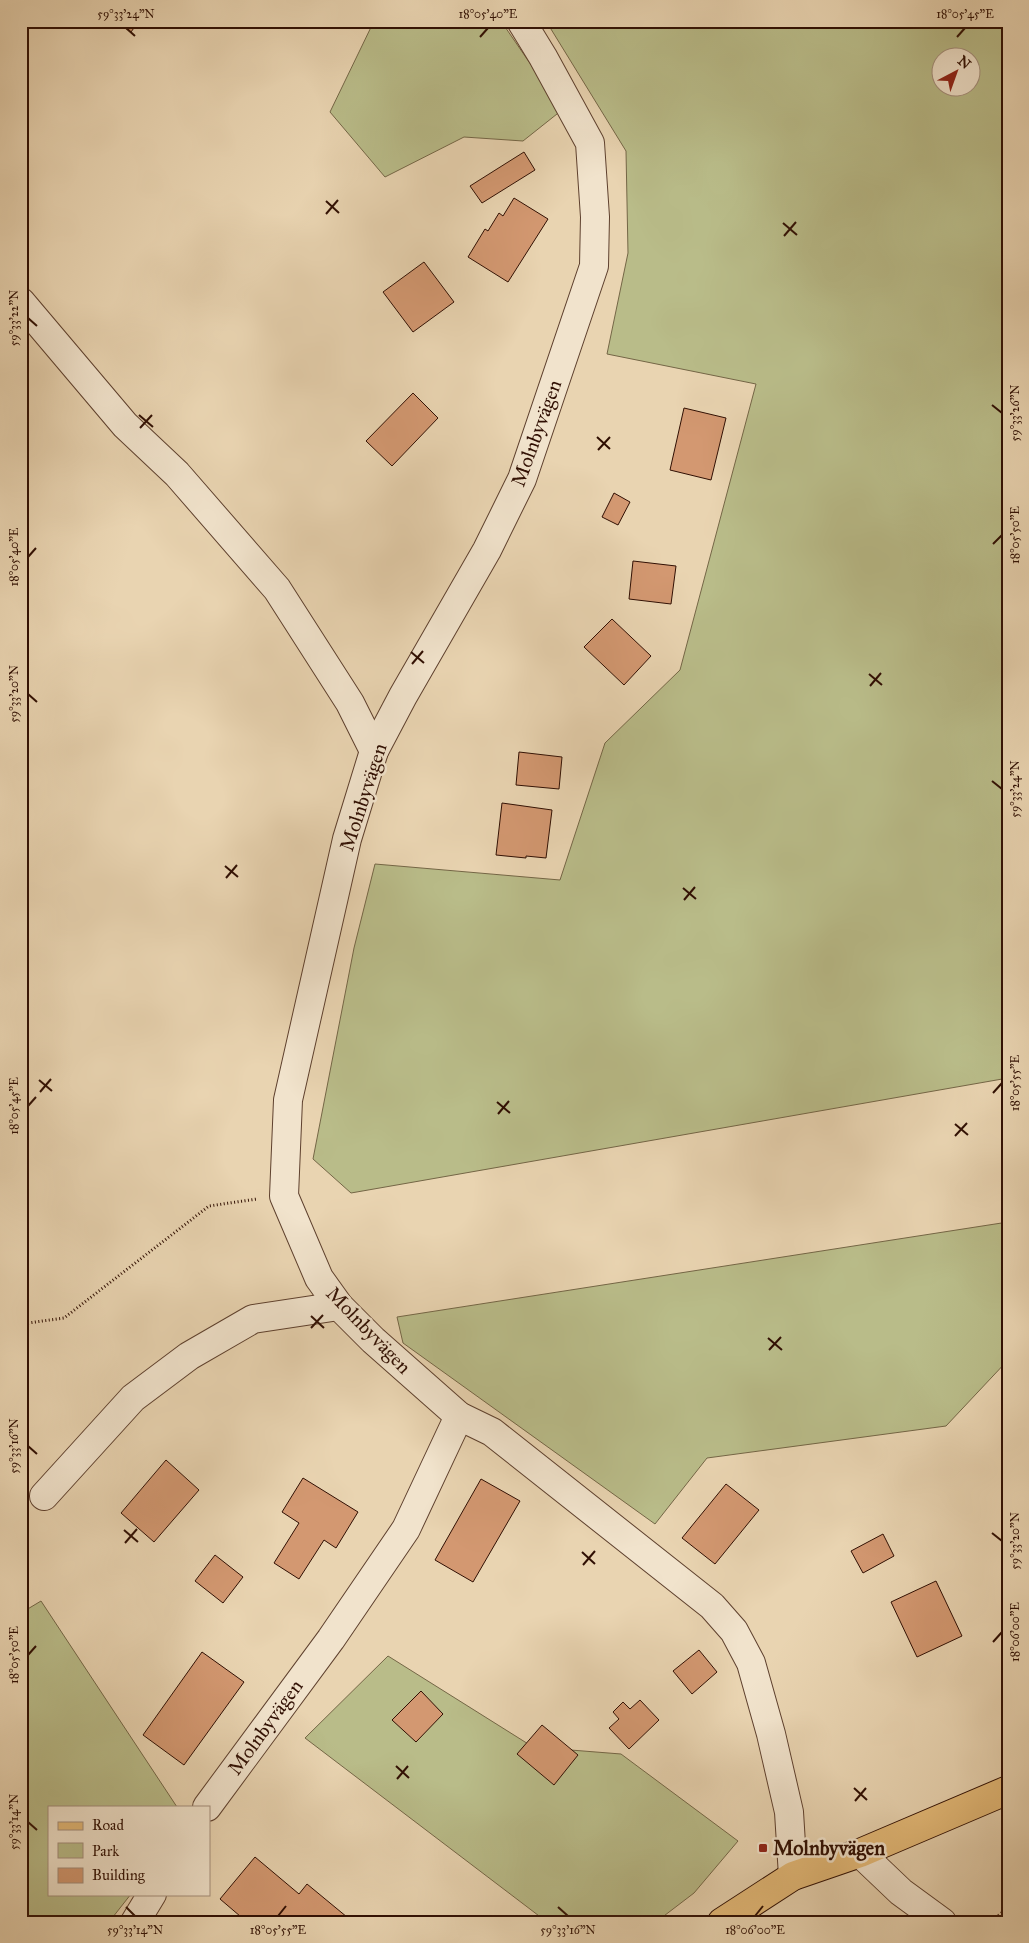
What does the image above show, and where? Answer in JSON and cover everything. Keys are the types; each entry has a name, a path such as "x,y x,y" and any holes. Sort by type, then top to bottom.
{"main road":[{"path":"722,1922 793,1876 860,1853 1008,1790"}],"street":[{"name":"Molnbyvägen","path":"521,21 590,144 595,217 594,266 522,479 486,550 374,751 347,838 288,1100 284,1196 319,1278 339,1306 373,1340 459,1416 492,1432 712,1606 734,1631 751,1663 772,1734 789,1812 793,1876"},
{"path":"21,302 125,426 177,474 277,589 350,703 374,751"},
{"path":"44,1496 133,1398 189,1356 252,1319 339,1306"},
{"name":"Molnbyvägen","path":"208,1806 330,1639 406,1530 459,1416"},
{"path":"860,1853 901,1892 942,1922"},
{"path":"135,1922 151,1896"}],"path":[{"path":"21,1324 64,1318 209,1206 284,1196"},
{"path":"990,1922 1008,1908"}],"green space":[{"path":"374,21 501,21 562,110 523,141 464,137 385,177 330,112"},
{"path":"546,21 1008,21 1008,1078 351,1193 313,1159 354,948 375,864 560,880 605,743 680,670 756,384 607,354 628,253 626,151"},
{"path":"1008,1222 1008,1360 946,1426 707,1458 655,1524 403,1343 397,1317"},
{"path":"41,1601 176,1806 48,1806 48,1896 129,1896 109,1922 21,1922 21,1613"},
{"path":"388,1656 533,1747 621,1754 738,1841 694,1893 656,1922 547,1922 305,1738"}],"building":[{"path":"116,21 139,21 131,32"},
{"path":"524,152 535,170 482,203 470,186"},
{"path":"514,198 548,219 508,282 468,257 485,229 488,231 499,213 503,216"},
{"path":"424,262 454,302 413,332 383,292"},
{"path":"413,393 438,418 392,466 366,441"},
{"path":"684,408 726,418 711,480 670,470"},
{"path":"614,493 630,502 618,525 602,517"},
{"path":"633,561 676,566 671,604 629,599"},
{"path":"612,619 651,656 624,685 584,647"},
{"path":"519,752 562,757 559,789 516,785"},
{"path":"502,803 552,810 546,858 496,855"},
{"path":"166,1460 199,1490 154,1542 121,1513"},
{"path":"303,1478 358,1512 336,1548 324,1540 299,1579 274,1563 299,1523 282,1512"},
{"path":"481,1479 520,1501 473,1582 435,1560"},
{"path":"726,1484 759,1510 715,1564 682,1538"},
{"path":"883,1534 894,1556 863,1573 851,1551"},
{"path":"215,1555 243,1577 223,1603 195,1581"},
{"path":"936,1581 962,1636 917,1657 891,1602"},
{"path":"699,1650 717,1672 692,1694 673,1671"},
{"path":"202,1652 244,1682 184,1765 143,1735"},
{"path":"421,1691 443,1714 416,1742 392,1720"},
{"path":"640,1700 659,1720 629,1749 609,1728 619,1719 613,1712 623,1702 630,1709"},
{"path":"542,1725 578,1755 554,1785 517,1754"},
{"path":"255,1857 299,1894 307,1884 353,1922 284,1922 278,1917 275,1922 247,1922 220,1899"}],"place":[{"name":"Molnbyvägen","path":"763,1848"}]}
